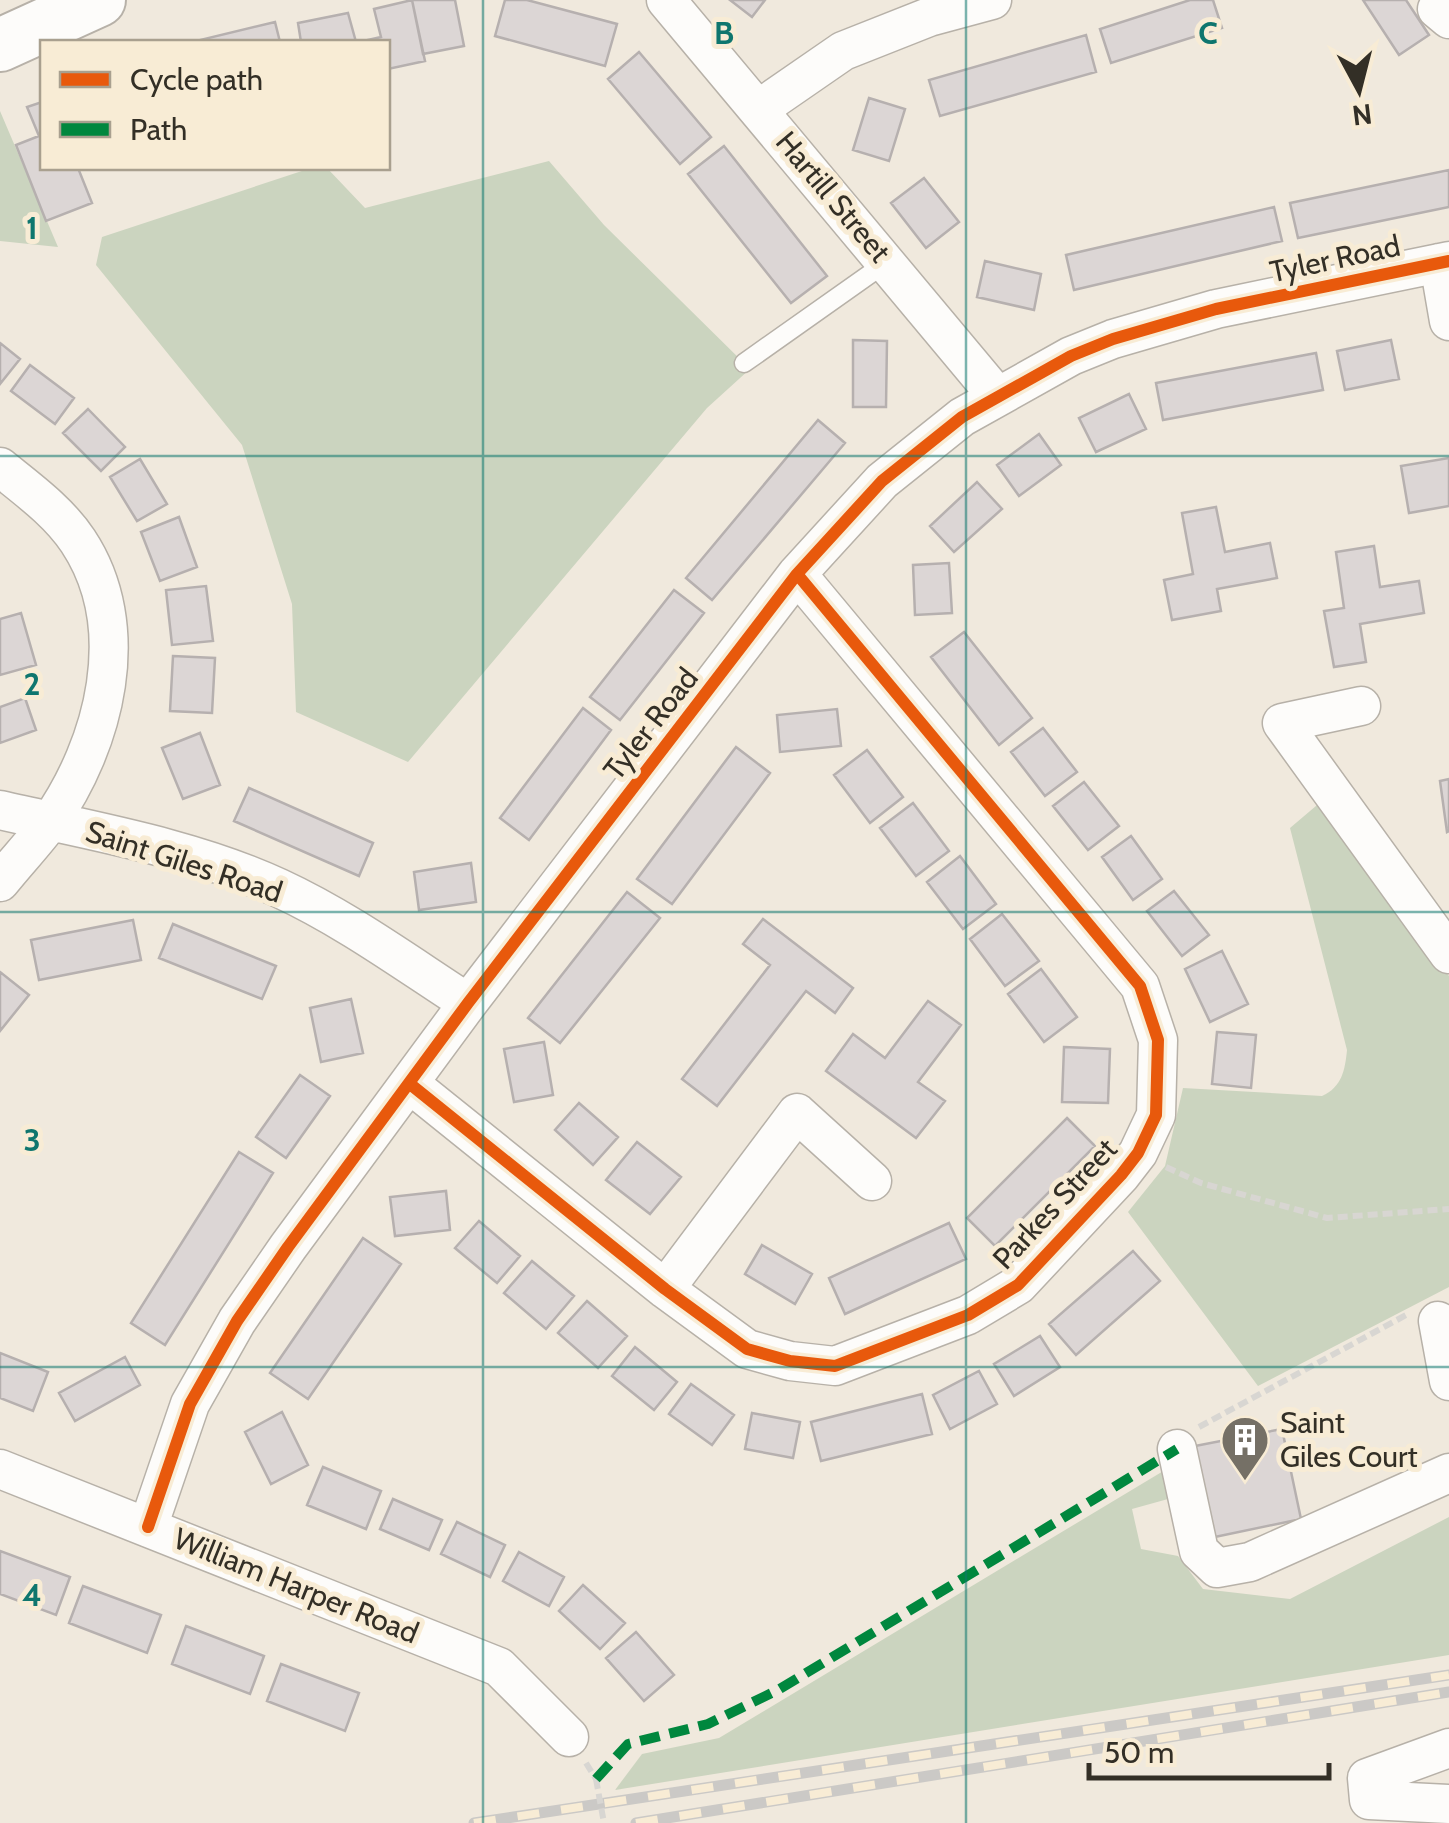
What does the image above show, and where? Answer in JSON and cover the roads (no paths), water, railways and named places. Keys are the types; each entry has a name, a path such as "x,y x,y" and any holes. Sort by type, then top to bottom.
{"main road":[{"path":"0,44 99,0"}],"street":[{"name":"Hartill Street","path":"666,0 997,396"},
{"path":"758,110 843,51 929,17 992,0"},
{"path":"1444,262 1449,321"},
{"name":"Tyler Road","path":"148,1527 190,1404 237,1321 288,1247 468,1003 798,574 882,481 928,441 997,396 1071,356 1159,324 1444,262"},
{"name":"Saint Giles Road","path":"0,467 62,519 79,542 94,572 107,620 108,678 92,745 50,821 0,882"},
{"name":"Parkes Street","path":"410,1084 665,1289 747,1349 790,1362 835,1366 968,1315 1018,1285 1122,1176 1138,1154 1156,1115 1158,1040 1140,986 798,574"},
{"path":"1361,706 1282,724 1449,954"},
{"name":"Saint Giles Road","path":"0,810 171,852 278,888 344,922 468,1003"},
{"path":"665,1289 797,1112 872,1181"},
{"path":"1426,1316 1449,1380"},
{"path":"1177,1449 1190,1532 1217,1568 1250,1562 1449,1473"},
{"name":"William Harper Road","path":"0,1469 499,1668 569,1737"},
{"path":"1449,1748 1366,1778 1370,1800 1449,1804"}],"lane":[{"path":"744,362 888,262"}],"railway":[{"path":"474,1823 1449,1675"},
{"path":"636,1823 1449,1692"}],"place":[{"name":"Saint Giles Court","path":"1245,1482"}]}
